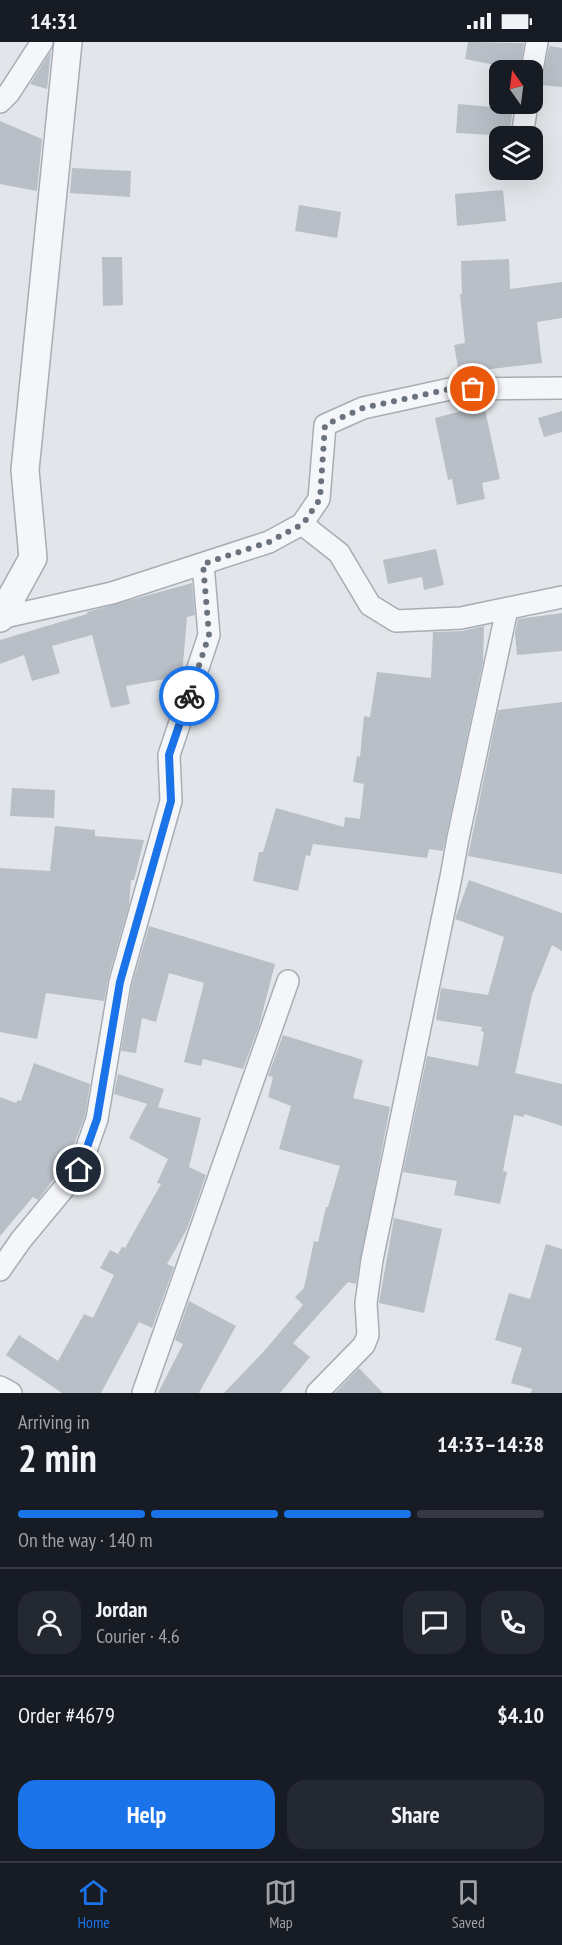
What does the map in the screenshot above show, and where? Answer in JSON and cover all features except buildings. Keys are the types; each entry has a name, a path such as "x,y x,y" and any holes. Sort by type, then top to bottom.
{"street":[{"path":"0,102 9,93 42,42"},
{"path":"0,618 33,558 25,470 68,42"},
{"path":"534,60 537,42"},
{"path":"0,618 112,593 269,542 303,524 320,499 325,425 363,408 450,389 562,388"},
{"path":"303,524 339,553 370,605 396,621 461,618 562,597"},
{"path":"0,1270 21,1240 79,1170 97,1119 120,982 171,801 169,755 209,635 203,564"},
{"path":"317,1393 364,1345 368,1335 366,1303 372,1260 507,609"},
{"path":"143,1393 288,981"},
{"path":"0,1387 11,1393"}],"way so far":[{"path":"189,696 209,635 203,564 269,542 303,524 320,499 325,425 363,408 450,389 473,389"}],"route":[{"path":"79,1170 97,1119 120,982 171,801 169,755 189,696"}]}
